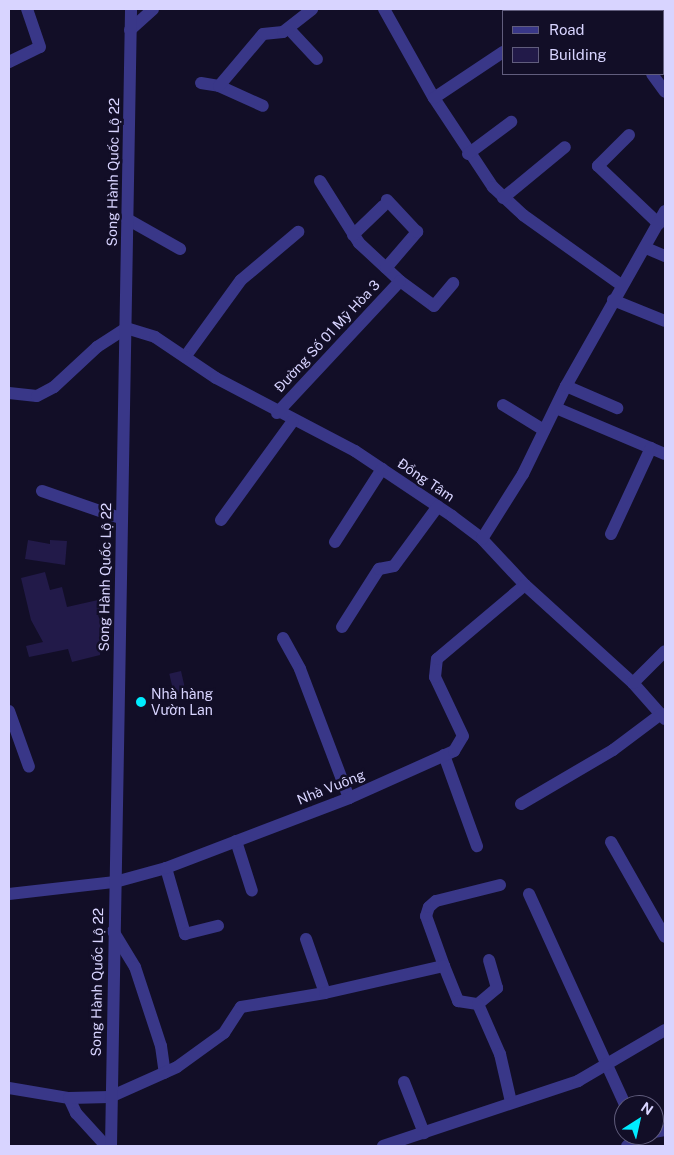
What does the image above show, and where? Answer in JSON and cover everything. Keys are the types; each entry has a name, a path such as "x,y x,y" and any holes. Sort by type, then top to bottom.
{"street":[{"path":"9,62 40,48 27,9"},
{"name":"Song Hành Quốc Lộ 22","path":"111,1146 110,1097 120,518 126,328 130,9"},
{"path":"130,30 153,9"},
{"path":"219,86 263,34 289,29 312,9"},
{"path":"384,9 468,154 503,198 621,285"},
{"path":"289,29 317,59"},
{"path":"434,98 502,53"},
{"path":"653,75 665,92"},
{"path":"201,83 219,86 263,106"},
{"path":"468,154 511,122"},
{"path":"628,135 598,166 659,224"},
{"path":"503,198 566,147"},
{"path":"320,181 353,234 400,281 434,306 453,282"},
{"path":"353,234 385,203 417,232 386,268"},
{"path":"482,539 522,474 566,386 621,285 646,248 665,211"},
{"path":"127,219 180,250"},
{"path":"185,356 241,280 298,232"},
{"path":"646,248 665,256"},
{"name":"Đường Số 01 Mỹ Hòa 3","path":"277,412 400,281"},
{"path":"613,300 665,321"},
{"path":"9,393 36,396 54,387 97,347 126,328"},
{"name":"Đồng Tâm","path":"126,328 155,337 277,412 355,451 438,506 482,539 525,585 633,683 663,716"},
{"path":"566,386 617,408"},
{"path":"503,405 544,430"},
{"path":"556,408 665,454"},
{"path":"221,520 294,421"},
{"path":"611,534 651,448"},
{"path":"335,542 382,469"},
{"path":"42,490 120,518"},
{"path":"342,627 379,569 394,566 438,506"},
{"name":"Nhà Vuông","path":"9,894 115,882 166,868 349,798 454,751 463,736 435,677 437,660 525,585"},
{"path":"283,638 300,669 349,798"},
{"path":"633,683 665,651"},
{"path":"9,711 29,767"},
{"path":"521,804 613,750 663,716"},
{"path":"444,756 477,846"},
{"path":"236,841 252,891"},
{"path":"611,842 665,937"},
{"path":"166,868 185,934 218,926"},
{"path":"489,960 497,988 478,1004 458,1001 426,916 429,907 436,901 500,885"},
{"path":"528,894 621,1095"},
{"path":"113,931 136,966 161,1046 164,1073"},
{"path":"306,938 325,993"},
{"path":"9,1088 69,1098 110,1097 164,1073 224,1033 241,1006 325,993 444,966"},
{"path":"478,1004 500,1054 512,1102"},
{"path":"383,1146 578,1081 665,1030"},
{"path":"404,1082 424,1133"},
{"path":"69,1098 76,1113 106,1146"}],"building":[{"path":"28,540 50,544 50,540 67,541 65,565 25,559"},
{"path":"45,572 50,590 62,587 67,607 98,600 102,625 100,655 72,662 68,649 29,657 26,646 43,642 31,620 21,578"},
{"path":"181,671 186,692 174,695 169,674"}],"place":[{"name":"Nhà hàng Vườn Lan","path":"141,702"}]}
